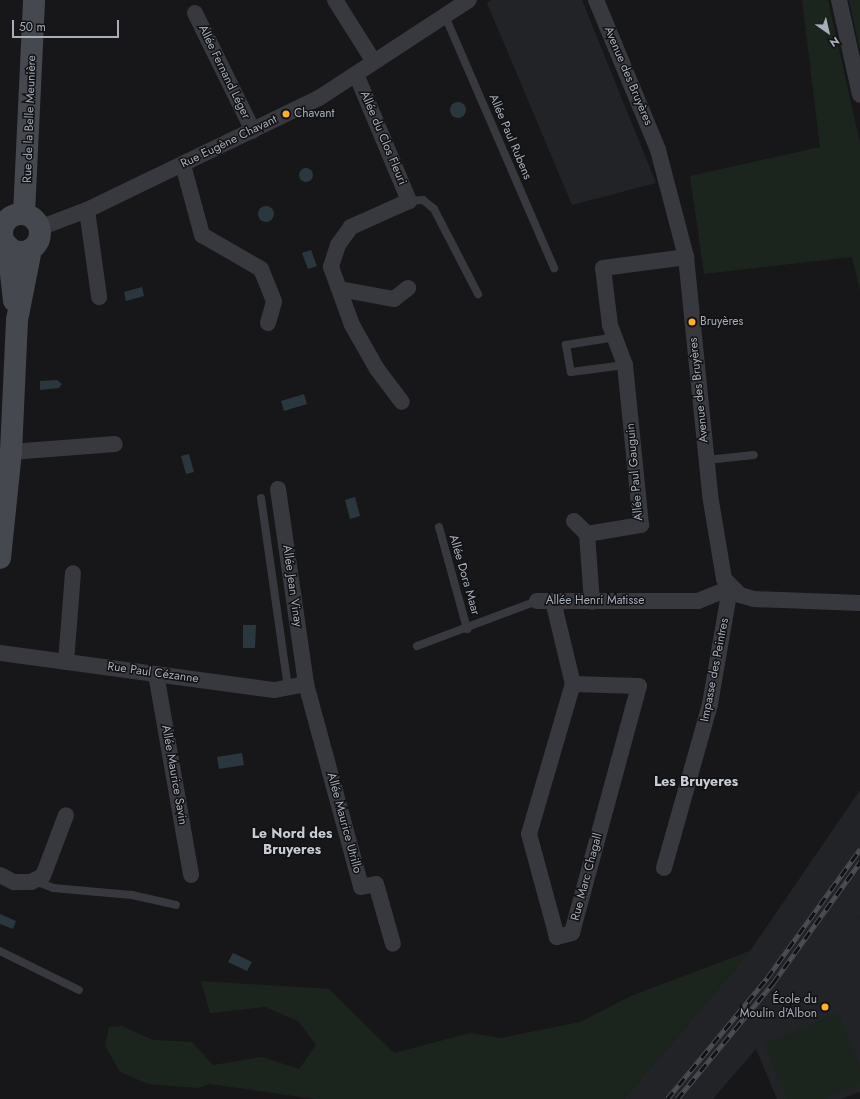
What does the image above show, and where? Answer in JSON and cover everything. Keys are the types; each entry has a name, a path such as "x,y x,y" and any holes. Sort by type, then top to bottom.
{"street":[{"name":"Rue de la Belle Meunière","path":"32,221 34,0"},
{"path":"335,0 374,62"},
{"name":"Rue Eugène Chavant","path":"32,221 87,210 253,131 356,74 469,0"},
{"name":"Avenue des Bruyères","path":"596,0 658,150 686,256 706,460 719,568 730,588"},
{"path":"839,0 860,95"},
{"name":"Allée Fernand Léger","path":"195,13 253,131"},
{"name":"Allée du Clos Fleuri","path":"356,74 409,201"},
{"path":"183,164 202,235 261,269 274,302 268,323"},
{"path":"402,402 377,369 352,324 331,267 338,245 351,227 409,201"},
{"path":"87,210 99,297"},
{"path":"4,238 15,251 31,249 37,244 32,221 9,219 4,238 17,320"},
{"path":"0,558 11,452 17,320 31,249"},
{"path":"625,365 610,324 603,268 686,256"},
{"path":"340,289 394,299 408,288"},
{"name":"Allée Paul Gauguin","path":"587,534 641,525 625,365"},
{"path":"11,452 115,444"},
{"name":"Allée Jean Vinay","path":"278,489 306,684"},
{"path":"574,521 587,534 592,602"},
{"path":"66,662 73,573"},
{"path":"730,588 754,599 860,603"},
{"name":"Allée Henri Matisse","path":"545,601 698,601 708,600 730,588"},
{"name":"Impasse des Peintres","path":"664,868 710,704 730,588"},
{"path":"545,601 573,684"},
{"name":"Rue Paul Cézanne","path":"0,653 156,674 288,688 306,684"},
{"name":"Allée Maurice Savin","path":"156,674 191,876"},
{"name":"Allée Maurice Utrillo","path":"306,684 361,887 376,884 393,944"},
{"name":"Rue Marc Chagall","path":"573,684 639,686 572,933 557,937 529,834 573,684"},
{"path":"0,875 14,882 35,881 43,876 66,815"}],"lane":[{"name":"Allée Paul Rubens","path":"445,16 554,268"},
{"path":"409,201 422,200 434,209 478,294"},
{"path":"616,337 566,345 571,372 625,365"},
{"path":"706,460 754,455"},
{"path":"261,498 288,688"},
{"name":"Allée Dora Maar","path":"439,527 467,629"},
{"name":"Allée Henri Matisse","path":"417,646 545,601"},
{"path":"35,881 53,888 132,895 176,905"},
{"path":"0,951 80,990"}],"shaded area":[{"path":"492,0 582,0 656,183 572,205 487,3"},
{"path":"802,0 828,0 860,143 860,290 852,257 704,274 690,176 820,147"},
{"path":"849,0 860,0 860,51"},
{"path":"458,102 465,107 466,110 461,117 458,118 451,113 450,110 455,103"},
{"path":"303,168 309,168 313,172 313,178 309,182 303,182 299,178 299,172"},
{"path":"266,206 272,208 274,214 272,220 266,222 260,220 258,214 260,208"},
{"path":"311,250 317,266 308,269 302,253"},
{"path":"142,287 144,296 126,301 124,292"},
{"path":"57,380 62,384 59,388 40,390 40,381"},
{"path":"304,394 307,404 284,411 281,401"},
{"path":"189,454 194,472 186,474 181,456"},
{"path":"355,497 360,516 350,519 345,500"},
{"path":"243,625 256,625 255,648 243,648"},
{"path":"242,753 244,765 219,769 217,757"},
{"path":"860,790 860,916 855,923 860,917 860,1092 841,1099 777,1099 756,1049 713,1099 624,1099 750,951"},
{"path":"0,914 16,921 13,929 0,924"},
{"path":"750,951 624,1099 316,1099 209,1084 199,1088 148,1084 120,1072 105,1046 109,1027 122,1026 153,1040 192,1042 213,1065 262,1057 299,1069 316,1045 298,1021 265,1007 210,1013 201,981 329,989 394,1053 470,1033 501,1038 580,1022 631,996"},
{"path":"233,953 252,962 247,971 228,962"},
{"path":"838,1013 860,1065 860,1084 825,1099 787,1099 764,1044"}],"railway":[{"path":"667,1099 767,978 860,849"},
{"path":"677,1099 773,983 860,862"}],"place":[{"name":"Chavant","path":"286,114"},
{"name":"Bruyères","path":"692,322"},
{"name":"École du Moulin d'Albon","path":"825,1007"}],"district":[{"name":"Les Bruyeres","path":"696,781"},
{"name":"Le Nord des Bruyeres","path":"292,842"}]}
